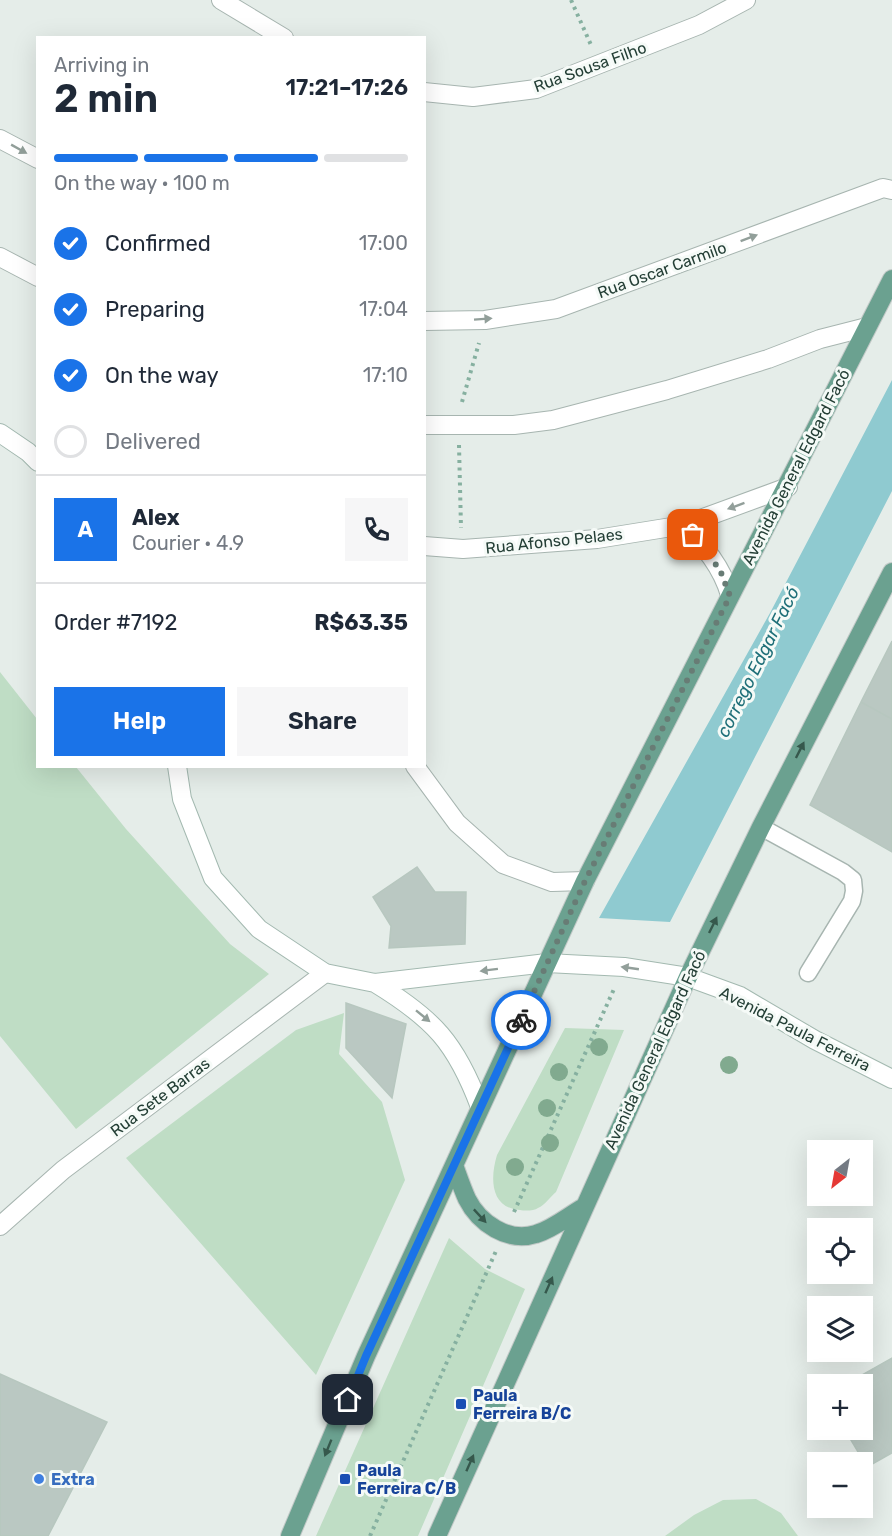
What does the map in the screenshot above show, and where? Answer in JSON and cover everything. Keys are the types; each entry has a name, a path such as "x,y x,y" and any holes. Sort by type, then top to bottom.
{"main road":[{"name":"Avenida General Edgard Facó","path":"290,1536 366,1356 585,881 788,487 892,279"},
{"name":"Avenida General Edgard Facó","path":"437,1536 688,978 761,827 892,572"},
{"path":"454,1165 468,1201 478,1216 493,1228 504,1233 518,1236 534,1235 584,1207"}],"street":[{"path":"221,0 281,36"},
{"name":"Rua Sousa Filho","path":"426,92 473,97 536,89 699,25 746,0"},
{"path":"0,139 36,158"},
{"name":"Rua Oscar Carmilo","path":"426,321 485,320 556,309 884,188 892,190"},
{"path":"0,257 36,276"},
{"path":"426,425 514,424 553,420 667,390 768,359 820,339 867,327"},
{"path":"0,433 36,460"},
{"name":"Rua Afonso Pelaes","path":"426,546 464,549 597,539 684,525 788,487"},
{"path":"684,525 703,544 720,570 730,596"},
{"name":"Avenida Paula Ferreira","path":"177,768 182,799 213,878 259,929 325,973 375,983 547,963 624,967 688,978 740,996 815,1040 892,1079"},
{"path":"416,768 457,823 503,864 552,882 585,881"},
{"name":"Rua Sete Barras","path":"0,1226 63,1170 325,973"},
{"name":"Avenida Paula Ferreira","path":"375,983 405,1002 432,1024 455,1052 470,1080 480,1107"}],"lane":[{"path":"761,827 843,872 853,880 852,901 808,973"}],"path":[{"path":"571,0 600,65"}],"green space":[{"path":"0,672 36,718 36,768 77,768 126,829 230,944 269,974 76,1129 0,1036"},
{"path":"344,1013 339,1054 382,1102 405,1180 316,1375 126,1158 296,1030"},
{"path":"565,1028 624,1030 556,1192 543,1205 534,1210 524,1211 510,1208 498,1198 493,1182 497,1155"},
{"path":"449,1238 485,1269 525,1289 418,1536 316,1536"},
{"path":"756,1499 781,1513 798,1536 665,1536 694,1515 723,1500"}],"water":[{"name":"corrego Edgar Facó","path":"892,380 892,491 670,922 599,918 770,613"}],"building":[{"path":"892,641 892,719 861,702"},
{"path":"861,702 892,719 892,852 810,805"},
{"path":"417,867 435,892 466,892 465,944 389,948 391,926 373,897"},
{"path":"346,1003 406,1024 392,1098 346,1048"},
{"path":"892,1358 892,1453 873,1464 873,1452 858,1452 851,1440 873,1440 873,1374 864,1374"},
{"name":"Extra","path":"0,1374 107,1422 48,1536 0,1536"}],"way so far":[{"path":"521,1020 585,881 730,596 720,570 703,544 693,535"}],"place":[{"name":"Paula Ferreira B/C","path":"461,1404"},
{"name":"Extra","path":"39,1479"},
{"name":"Paula Ferreira C/B","path":"345,1479"}],"route":[{"path":"348,1400 366,1356 521,1020"}]}
